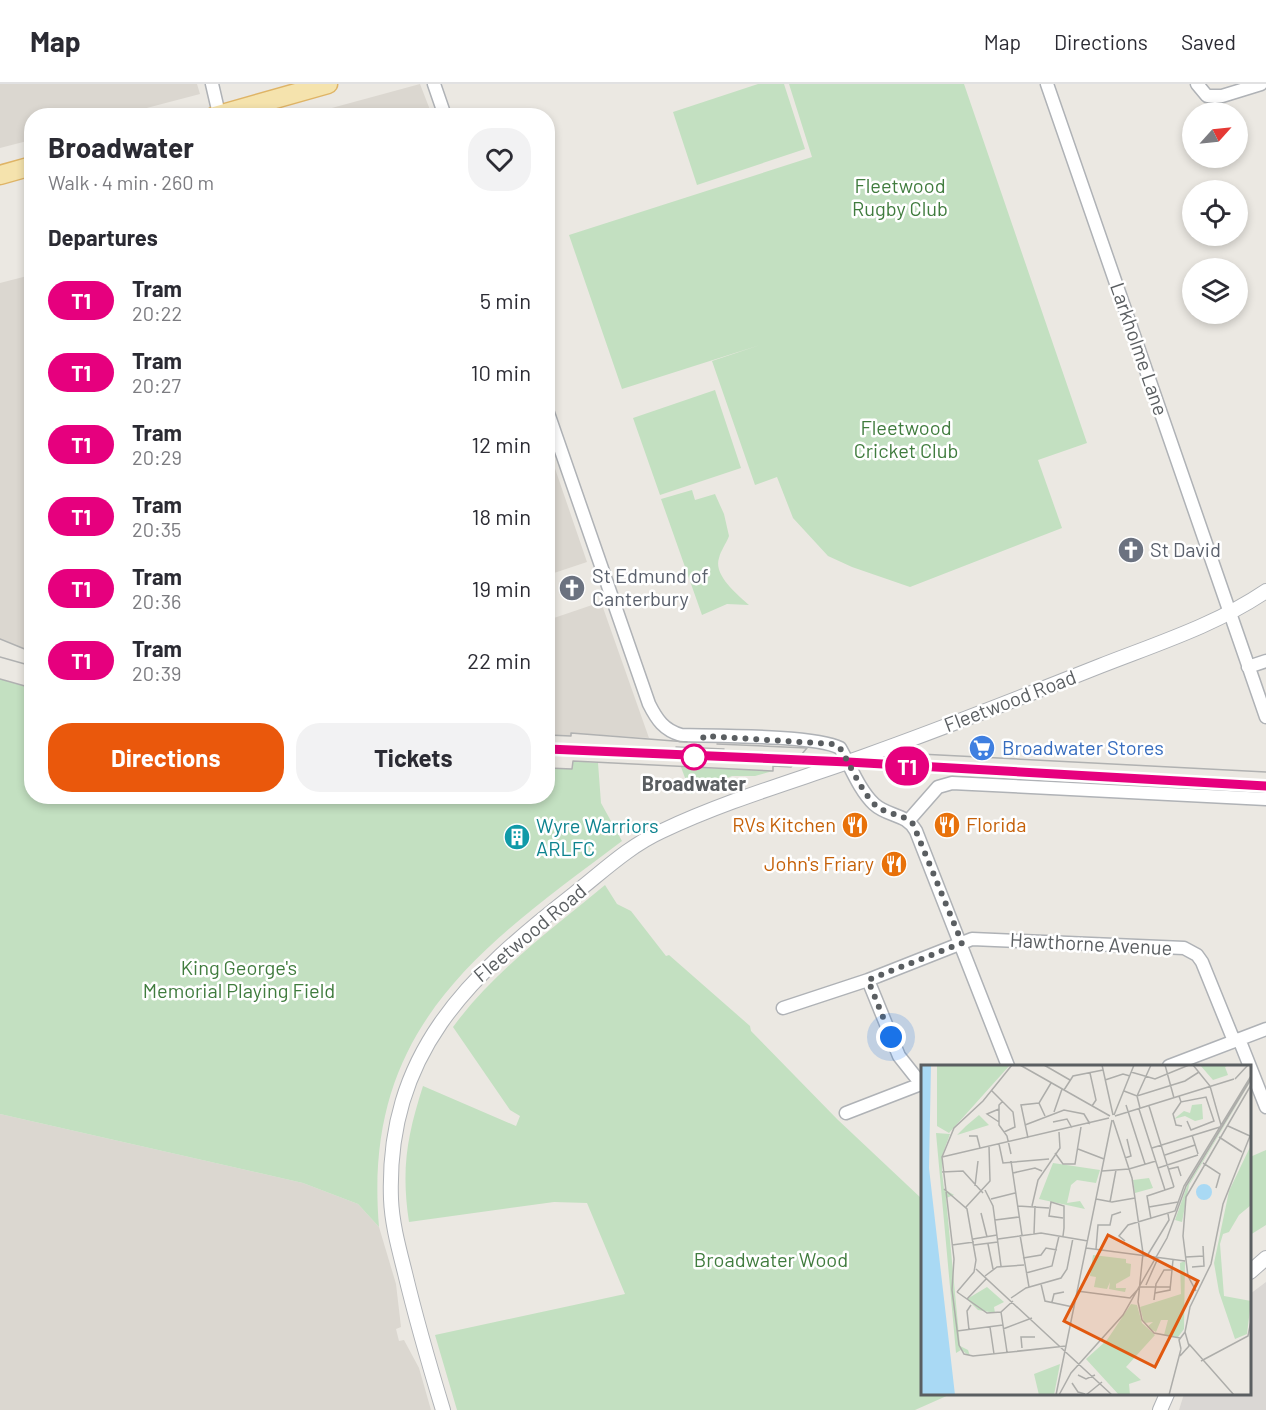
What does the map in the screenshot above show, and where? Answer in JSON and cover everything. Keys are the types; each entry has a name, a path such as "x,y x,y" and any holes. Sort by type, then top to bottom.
{"main road":[{"path":"242,108 328,84"},
{"path":"0,175 24,168"}],"street":[{"path":"212,84 216,108"},
{"path":"434,84 442,108"},
{"name":"Larkholme Lane","path":"1047,84 1266,717"},
{"path":"1197,84 1207,96 1222,96 1261,84"},
{"path":"555,433 650,704 660,723 666,729 681,735 833,744 840,748 871,801 879,808 909,820 916,831 962,943 1008,1065"},
{"name":"Fleetwood Road","path":"442,1410 411,1300 396,1235 391,1200 393,1165 402,1110 416,1066 437,1025 471,982 506,950 650,837 690,819 848,762 1230,614 1266,591"},
{"path":"1248,667 1266,661"},
{"path":"909,820 944,783 1266,799"},
{"name":"Hawthorne Avenue","path":"783,1008 868,980 962,943 979,939 1190,950 1202,962 1247,1065"},
{"path":"868,980 899,1056 921,1083"},
{"path":"1172,1065 1266,1029"},
{"name":"Hawthorne Avenue","path":"1251,1074 1266,1107"},
{"path":"846,1113 921,1084"},
{"path":"1251,1271 1266,1258"},
{"path":"1160,1410 1167,1395"}],"shaded area":[{"path":"0,84 197,84 200,94 147,108 24,108 24,142 0,148"},
{"path":"420,84 429,108 332,108"},
{"path":"24,277 24,649 0,639 0,283"},
{"path":"555,468 587,562 555,573"},
{"path":"601,602 649,738 572,733 571,736 555,735 555,618"},
{"path":"0,1114 303,1183 358,1204 379,1227 396,1284 401,1327 396,1329 399,1341 404,1340 419,1368 431,1410 0,1410"},
{"path":"1266,1282 1266,1410 1179,1410 1184,1395 1251,1395 1251,1293"}],"green space":[{"path":"758,84 784,84 805,149 697,185 673,112"},
{"path":"789,84 964,84 1087,443 1038,460 1062,528 910,587 852,567 828,556 793,518 777,477 755,485 712,361 760,345 622,389 569,235 812,157"},
{"path":"715,390 741,468 660,495 633,418"},
{"path":"692,490 695,500 715,494 724,514 729,536 719,558 720,571 728,584 749,605 727,604 702,615 661,499"},
{"name":"King George's Memorial Playing Field","path":"0,679 24,686 24,804 555,804 555,768 572,769 573,761 598,763 601,803 622,841 521,918 478,958 440,999 411,1046 390,1098 379,1158 379,1227 358,1204 303,1183 0,1114"},
{"path":"681,767 773,771 755,776 732,776 691,794"},
{"name":"Broadwater Wood","path":"605,885 617,904 631,911 666,956 669,955 750,1026 751,1031 837,1119 921,1198 921,1395 949,1395 915,1410 457,1410 435,1335 625,1294 587,1203 554,1202 409,1222 406,1185 407,1153 423,1086 516,1126 520,1116 510,1110 453,1027 487,987 544,934"},
{"path":"1266,1150 1266,1225 1251,1234 1251,1157"}],"tram line":[{"path":"0,639 24,649"},
{"path":"0,657 24,664"},
{"path":"0,679 24,686"},
{"path":"555,735 571,736 571,733 687,742"},
{"path":"717,744 807,748"},
{"path":"676,747 724,749"},
{"path":"555,768 572,769 573,761 773,771 773,766 791,767 807,748"},
{"path":"555,749 848,762 1266,786"},
{"name":"T1","path":"555,749 848,762 1266,786"},
{"path":"920,774 920,754 1266,772"}],"place":[{"name":"St David","path":"1131,550"},
{"name":"St Edmund of Canterbury","path":"572,588"},
{"name":"Broadwater Stores","path":"982,748"},
{"name":"Broadwater","path":"694,757"},
{"name":"RVs Kitchen","path":"855,825"},
{"name":"Florida","path":"947,825"},
{"name":"Wyre Warriors ARLFC","path":"517,837"},
{"name":"John's Friary","path":"894,864"}],"route":[{"path":"694,757 704,736 833,744 840,748 871,801 879,808 904,817 913,824 962,943 868,980 891,1037"}],"park label":[{"name":"Fleetwood Rugby Club","path":"900,198"},
{"name":"Fleetwood Cricket Club","path":"906,440"}]}
